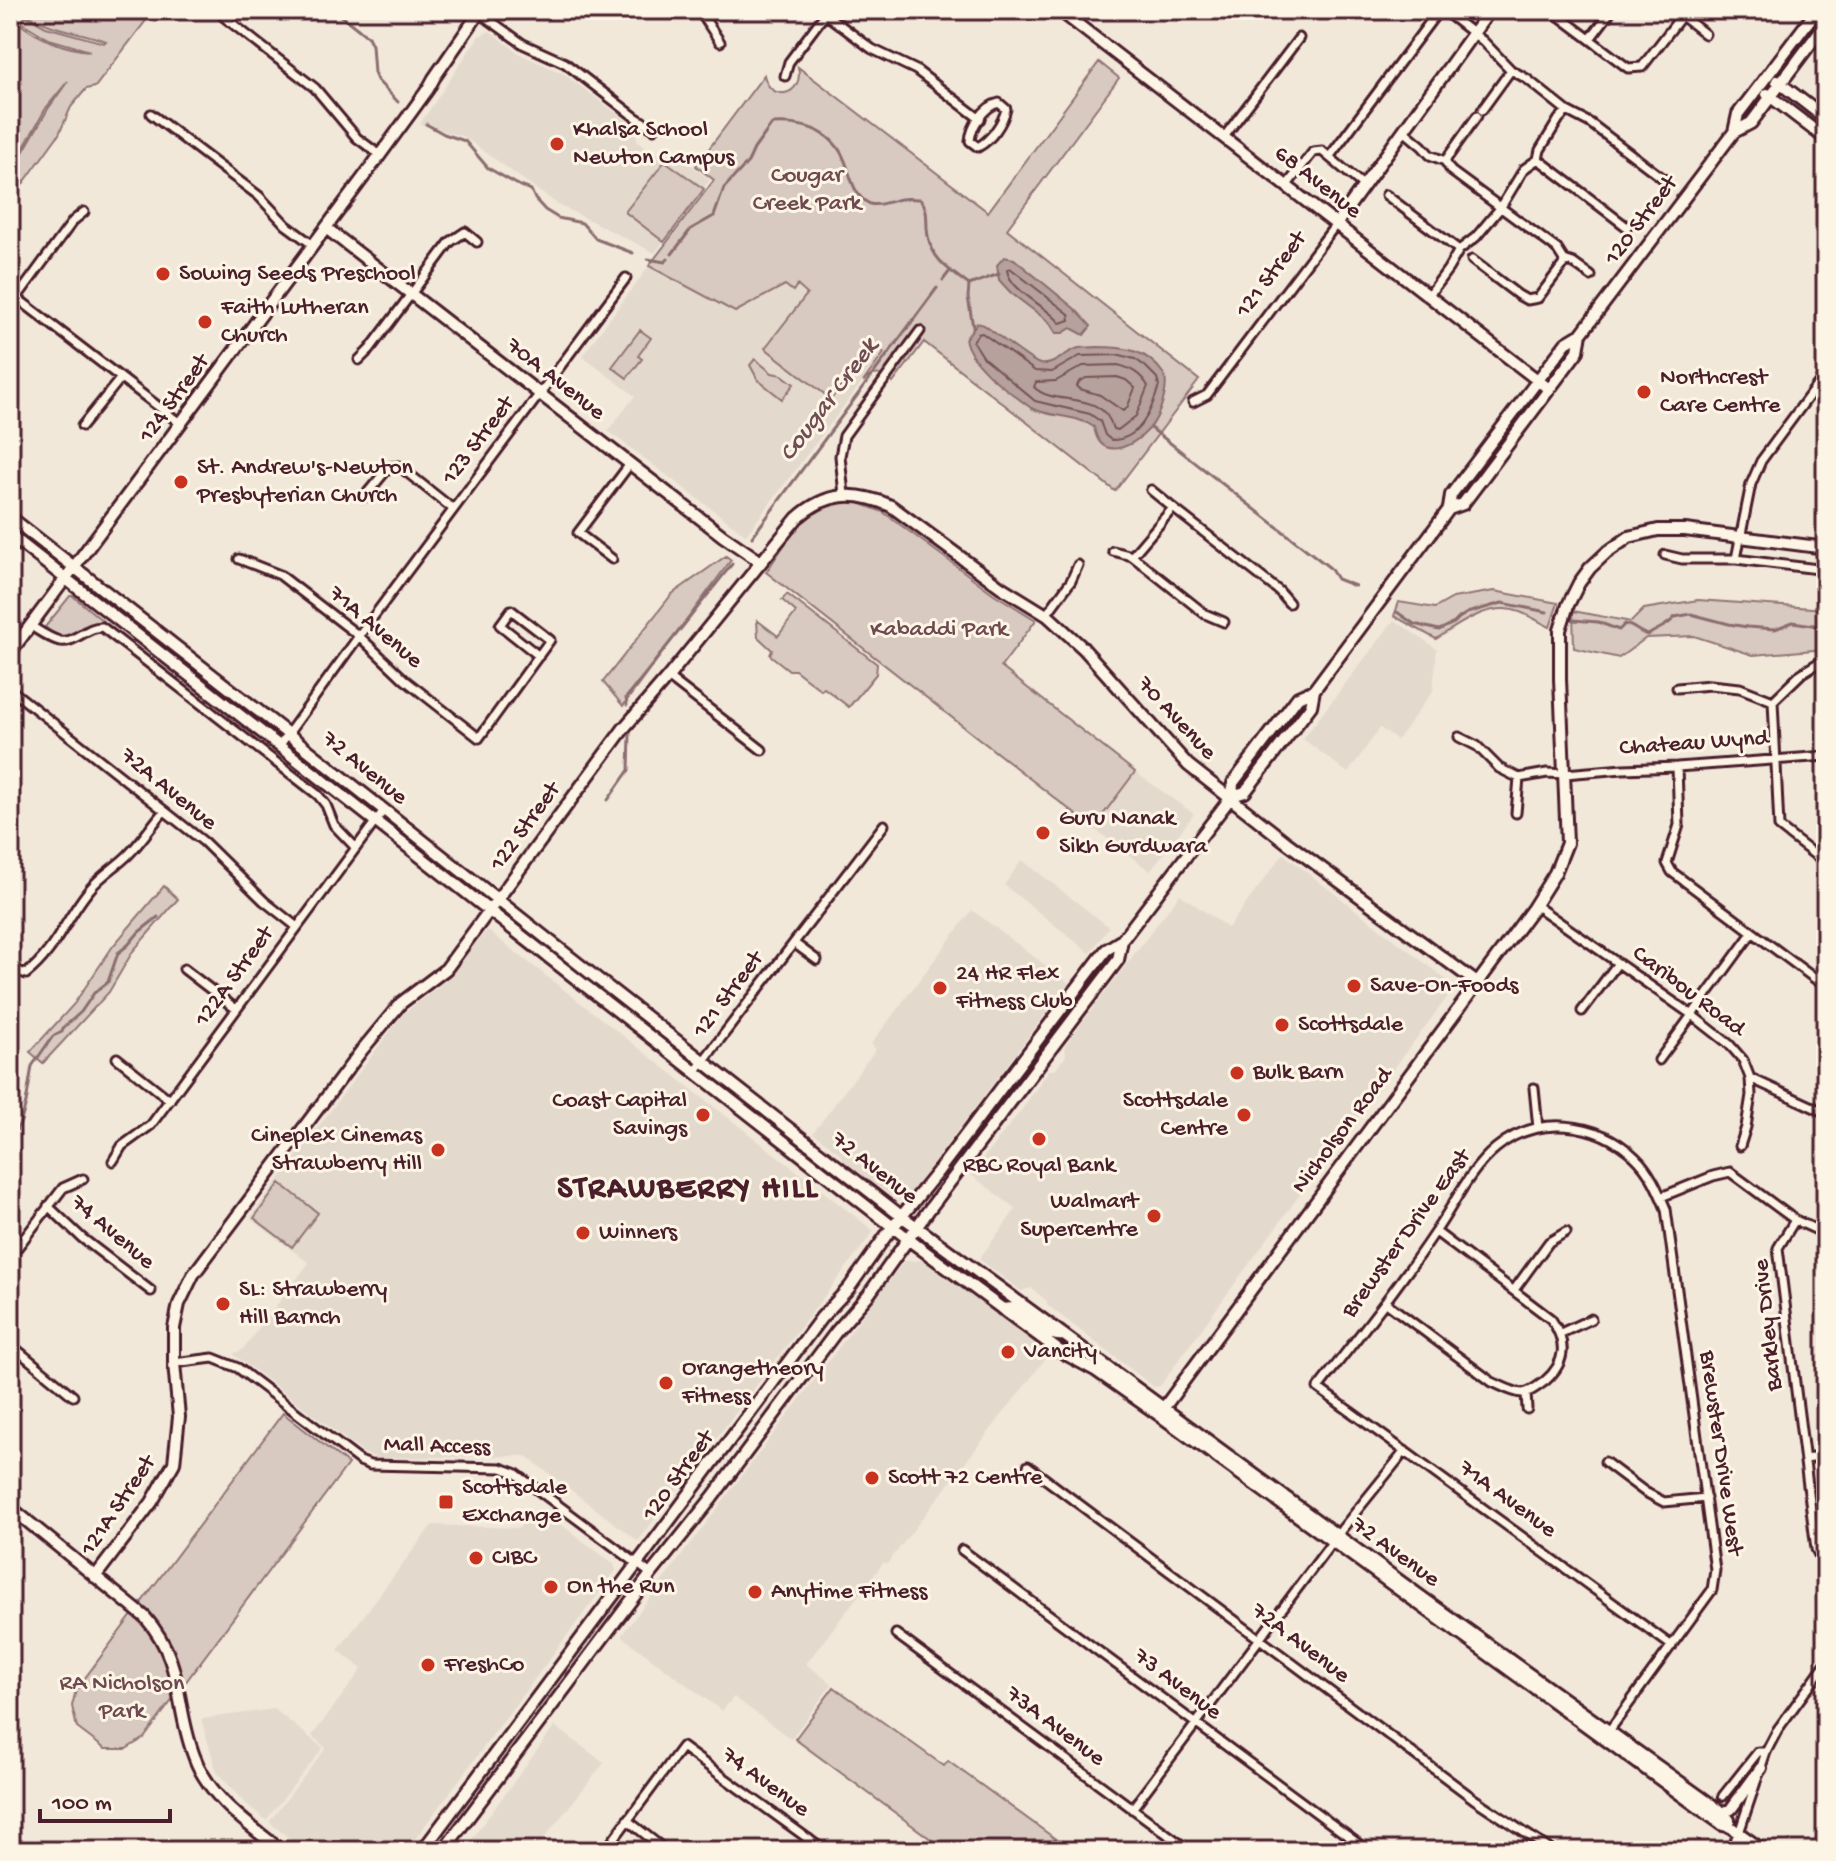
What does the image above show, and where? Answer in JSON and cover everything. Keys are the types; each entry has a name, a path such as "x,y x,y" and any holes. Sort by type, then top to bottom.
{"main road":[{"name":"68 Avenue","path":"1059,10 1549,389"},
{"name":"121 Street","path":"1337,223 1490,10"},
{"name":"120 Street","path":"422,1851 821,1318 849,1288 1106,950 1122,940 1231,797 1233,783 1298,697 1314,690 1449,509 1451,495 1566,343 1581,334 1734,132 1738,114 1817,10"},
{"name":"124 Street","path":"10,653 380,155 482,12"},
{"name":"120 Street","path":"1734,132 1751,123 1826,23"},
{"path":"1769,74 1826,119"},
{"path":"1759,88 1826,139"},
{"name":"70A Avenue","path":"326,228 723,536 761,562"},
{"name":"120 Street","path":"1449,509 1463,504 1578,351 1581,334"},
{"name":"122 Street","path":"174,1363 174,1328 179,1304 193,1275 367,1043 401,1003 446,969 624,728 797,518 809,507 844,495"},
{"name":"70 Avenue","path":"844,495 874,499 891,506 1001,587 1046,615 1083,648 1188,765 1477,983"},
{"name":"72 Avenue","path":"10,517 902,1217 1686,1799 1764,1851"},
{"name":"Nicholson Road","path":"1161,1412 1535,905 1555,873 1567,843 1560,630 1568,605 1584,575 1606,553 1629,537 1658,530 1685,530 1826,548"},
{"name":"72 Avenue","path":"10,535 908,1240 1058,1350 1095,1370 1140,1403 1161,1412"},
{"name":"120 Street","path":"443,1851 1118,960 1122,940"},
{"path":"1002,1309 1013,1308 1046,1331 1056,1336 1064,1335"},
{"name":"121A Street","path":"95,1577 152,1502 174,1463 179,1417 174,1363"},
{"path":"10,1507 145,1617 170,1657 194,1757 204,1779 268,1847 282,1851"},
{"name":"72 Avenue","path":"1335,1539 1723,1813 1734,1829"},
{"path":"518,1751 519,1744 547,1705 548,1700 542,1691"},
{"path":"475,1808 479,1794 505,1755 503,1744"},
{"path":"1723,1813 1731,1809 1761,1768"},
{"path":"1734,1829 1734,1851"}],"street":[{"path":"699,10 720,42"},
{"path":"1330,156 1441,10 1474,34 1511,70 1567,111 1590,123 1665,180"},
{"path":"1551,10 1628,68 1642,67 1684,13 1705,34"},
{"path":"1590,39 1612,10"},
{"path":"785,76 789,62 824,11 872,49 916,70 980,119"},
{"path":"482,12 523,44 565,63 654,129"},
{"path":"224,17 315,88 357,138 380,155"},
{"path":"1224,137 1299,38"},
{"path":"1445,161 1511,70"},
{"path":"999,103 1006,109 1004,118 986,142 978,147 970,141 971,131 980,119 991,105 999,103"},
{"path":"1429,295 1459,250 1476,237 1501,207 1524,169 1538,159 1540,150 1567,111"},
{"path":"151,114 259,196 286,225 313,245"},
{"path":"1404,131 1430,155 1445,161 1451,171 1557,249 1564,260 1591,276"},
{"path":"1287,185 1313,152 1322,151 1364,186"},
{"path":"1538,159 1627,227"},
{"path":"1386,195 1459,250"},
{"path":"10,307 73,221 84,212"},
{"name":"121 Street","path":"1193,402 1207,395 1337,223"},
{"path":"359,360 450,242 465,232 477,242"},
{"path":"1472,260 1527,300 1538,298 1564,260"},
{"name":"123 Street","path":"280,745 626,278"},
{"path":"17,298 181,424"},
{"path":"844,495 840,456 844,436 920,331"},
{"path":"1736,559 1751,484 1761,461 1826,373"},
{"path":"82,426 120,379"},
{"path":"612,559 578,533 630,464"},
{"path":"364,497 389,467 399,466 453,509"},
{"path":"1151,490 1279,591 1289,603"},
{"path":"1132,556 1173,508"},
{"path":"1113,551 1132,556 1205,614 1224,622"},
{"path":"1665,555 1682,559 1736,559 1826,570"},
{"name":"71A Avenue","path":"239,559 280,575 359,636 405,680 479,738 539,656"},
{"path":"1046,615 1071,581 1078,565"},
{"path":"511,610 550,640 539,656 500,625 511,610"},
{"name":"72 Avenue","path":"31,626 59,641 102,627 318,795 334,825 356,848"},
{"path":"1820,859 1779,827 1773,701 1802,673 1826,660"},
{"path":"668,677 762,750"},
{"path":"1677,688 1710,685 1740,688 1773,701"},
{"name":"72A Avenue","path":"10,689 204,842 264,901 297,927"},
{"path":"1459,737 1477,746 1499,768 1519,778 1547,773 1565,774"},
{"name":"Chateau Wynd","path":"1565,774 1826,756"},
{"path":"1677,767 1679,825 1667,863 1672,872 1826,987"},
{"path":"1516,813 1519,778"},
{"name":"122A Street","path":"113,1161 122,1146 151,1125 384,810"},
{"path":"10,968 25,977 36,966 88,890 129,855 164,811"},
{"name":"121 Street","path":"695,1072 884,825"},
{"name":"Caribou Road","path":"1535,905 1729,1044 1743,1060 1750,1078"},
{"path":"1659,1060 1752,933"},
{"name":"121 Street","path":"794,943 817,960"},
{"path":"1582,1011 1618,963"},
{"path":"184,969 236,1009"},
{"path":"117,1058 170,1100"},
{"path":"1740,1146 1751,1095 1750,1078 1826,1113"},
{"path":"1534,1088 1538,1128"},
{"name":"Brewster Drive East","path":"1318,1388 1436,1232 1482,1161 1504,1142 1538,1128 1579,1127 1599,1133 1636,1158 1653,1180 1661,1197"},
{"path":"1661,1197 1730,1172 1795,1220 1826,1234"},
{"path":"10,1257 63,1188 83,1179"},
{"name":"Brewster Drive West","path":"1609,1731 1712,1590 1715,1570 1666,1209 1661,1197"},
{"name":"74 Avenue","path":"48,1206 82,1238 151,1291"},
{"name":"Barkley Drive","path":"1795,1220 1778,1248 1816,1549 1826,1570"},
{"path":"1385,1302 1492,1382 1511,1391 1526,1393 1552,1375 1561,1360 1563,1345 1561,1333 1551,1319 1436,1232"},
{"path":"1514,1290 1549,1242 1566,1232"},
{"path":"1561,1333 1591,1319"},
{"path":"10,1344 73,1396"},
{"name":"Mall Access","path":"174,1363 213,1358 238,1368 360,1461 370,1465 501,1468 515,1473 651,1574"},
{"name":"71A Avenue","path":"1318,1388 1672,1646"},
{"path":"1526,1393 1527,1409"},
{"path":"1132,1809 1405,1451"},
{"path":"1805,1459 1826,1456"},
{"path":"1605,1462 1664,1502 1706,1498"},
{"name":"72A Avenue","path":"1028,1466 1474,1799 1552,1851"},
{"name":"73 Avenue","path":"962,1550 1368,1851"},
{"name":"73A Avenue","path":"896,1634 1190,1851"},
{"path":"1734,1829 1778,1729 1826,1663"},
{"name":"74 Avenue","path":"627,1820 682,1747 825,1851"},
{"path":"1723,1796 1758,1752 1766,1752"},
{"path":"605,1851 627,1820 664,1849"},
{"path":"800,1851 809,1839"},
{"path":"10,1842 20,1851"}],"shaded area":[{"name":"Khalsa School Newton Campus","path":"490,31 520,54 564,74 635,127 637,140 646,149 662,153 670,148 710,180 655,253 557,204 464,137 420,124 479,36"},
{"path":"649,266 735,312 792,281 885,352 746,535 608,431 635,396 582,356"},
{"path":"1394,620 1437,649 1433,691 1397,740 1380,728 1348,773 1303,739"},
{"path":"1135,772 1194,814 1150,871 1093,828"},
{"name":"Scottsdale Centre","path":"1283,854 1452,984 1451,992 1160,1386 1154,1387 1047,1305 1047,1301 1031,1288 1021,1291 979,1259 1016,1209 970,1174 1049,1070 1055,1070 1066,1056 1065,1045 1180,894 1228,928"},
{"path":"1022,860 1109,927 1090,953 1004,885"},
{"path":"972,910 1069,983 906,1199 897,1200 846,1163 838,1152 813,1133 876,1049 871,1044"},
{"path":"487,930 874,1231 638,1541 526,1456 379,1458 365,1454 233,1354 242,1350 309,1263 250,1218 403,1014 444,982"},
{"name":"Scott 72 Centre","path":"922,1260 1050,1353 806,1664 832,1684 791,1739 734,1697 722,1711 621,1636 904,1261"},
{"path":"540,1509 614,1564 616,1570 406,1851 305,1851 269,1822 326,1748 312,1736 362,1669 338,1650 432,1525 519,1528 533,1510"},
{"path":"274,1709 323,1748 266,1820 243,1801 217,1772 201,1719"},
{"path":"555,1726 604,1763 537,1847 537,1851 463,1851"}],"green space":[{"path":"30,10 154,10 95,87 86,89 71,107 59,134 10,202 10,175 68,81 46,108 10,172 10,36 19,23 53,42 90,51 49,39 21,22 26,16 46,27 104,43 106,41 46,24 27,14"},
{"name":"Cougar Creek Park","path":"1099,62 1119,78 1007,229 1199,380 1115,491 924,342 893,383 878,375 863,382 884,353 873,344 831,399 765,348 807,294 797,285 793,291 785,285 735,312 649,266 714,180 696,166 764,75 773,90 786,93 796,85 798,67 988,212"},
{"path":"665,161 704,189 664,242 625,212"},
{"path":"640,330 651,338 638,356 642,359 627,378 612,367"},
{"path":"755,359 772,373 782,375 794,384 782,399 758,380 750,365"},
{"name":"Kabaddi Park","path":"853,501 883,512 994,594 1036,620 1001,667 1135,772 1093,828 766,572 792,534 810,515 836,503"},
{"path":"726,556 731,560 623,706 603,682 672,594"},
{"path":"1494,591 1558,603 1550,627 1520,612 1498,609 1476,615 1436,639 1394,616 1399,602 1435,608 1453,598"},
{"path":"787,594 877,664 876,674 849,707 795,670 789,670 770,655 772,650 758,637 757,620 778,636 796,612 782,600"},
{"path":"70,596 103,621 82,627 69,637 45,627"},
{"path":"1698,600 1826,609 1826,649 1753,655 1694,636 1646,638 1619,658 1574,648 1573,611 1631,622 1644,609"},
{"path":"164,886 178,899 133,951 109,992 43,1063 30,1052 74,1004 113,946"},
{"path":"280,1183 318,1213 292,1247 254,1218"},
{"name":"RA Nicholson Park","path":"283,1413 348,1464 144,1738 126,1749 105,1749 77,1728 72,1706 76,1690"},
{"path":"834,1687 944,1766 948,1761 1072,1851 947,1851 795,1739"}],"water":[{"path":"1004,257 1014,259 1075,309 1091,326 1084,335 1071,328 1056,333 1049,322 1011,293 999,280 997,265"},
{"path":"977,323 1040,364 1050,363 1081,348 1116,348 1142,354 1156,365 1165,378 1165,393 1157,417 1134,442 1110,448 1103,445 1094,427 1087,423 1031,408 992,378 975,359 965,339"}],"waterway":[{"name":"Cougar Creek","path":"334,10 368,37 377,80 398,102"},
{"name":"Cougar Creek","path":"426,124 465,141 488,168 531,190 545,210 558,218 582,223 596,239 633,253"},
{"name":"Cougar Creek","path":"672,254 691,229 714,216 724,188 748,162 772,124 784,124 816,130 833,142 840,150 856,191 870,204 920,199 925,208 928,236 934,252 943,264 969,285 999,274"},
{"name":"Cougar Creek","path":"648,259 665,262 668,259"},
{"name":"Cougar Creek","path":"943,280 950,271"},
{"name":"Cougar Creek","path":"969,285 973,327"},
{"name":"Cougar Creek","path":"752,537 937,288"},
{"name":"Cougar Creek","path":"1151,428 1330,568 1337,579 1355,586"},
{"name":"Cougar Creek","path":"627,705 626,698 732,564"},
{"name":"Cougar Creek","path":"1397,612 1414,624 1439,630 1467,613 1502,603 1547,612"},
{"name":"Cougar Creek","path":"1573,620 1598,622 1619,630 1625,624 1648,635 1675,617 1691,614 1747,627 1775,629 1793,622 1826,627"},
{"name":"Cougar Creek","path":"608,800 629,770 630,734"},
{"path":"10,1142 21,1121 32,1066 53,1036 62,1032 94,993 108,982 118,953 158,917"}],"place":[{"name":"Khalsa School Newton Campus","path":"557,144"},
{"name":"Sowing Seeds Preschool","path":"163,274"},
{"name":"Faith Lutheran Church","path":"205,322"},
{"name":"Northcrest Care Centre","path":"1644,392"},
{"name":"St. Andrew's-Newton Presbyterian Church","path":"181,482"},
{"name":"Guru Nanak Sikh Gurdwara","path":"1043,833"},
{"name":"Save-On-Foods","path":"1354,986"},
{"name":"24 HR Flex Fitness Club","path":"940,988"},
{"name":"Scottsdale","path":"1282,1025"},
{"name":"Bulk Barn","path":"1237,1073"},
{"name":"Coast Capital Savings","path":"703,1115"},
{"name":"Scottsdale Centre","path":"1244,1115"},
{"name":"RBC Royal Bank","path":"1039,1139"},
{"name":"Cineplex Cinemas Strawberry Hill","path":"438,1150"},
{"name":"Walmart Supercentre","path":"1154,1216"},
{"name":"Winners","path":"583,1233"},
{"name":"SL: Strawberry Hill Barnch","path":"223,1304"},
{"name":"Vancity","path":"1008,1352"},
{"name":"Orangetheory Fitness","path":"666,1383"},
{"name":"Scott 72 Centre","path":"872,1478"},
{"name":"Scottsdale Exchange","path":"446,1502"},
{"name":"CIBC","path":"476,1558"},
{"name":"On the Run","path":"551,1587"},
{"name":"Anytime Fitness","path":"755,1592"},
{"name":"FreshCo","path":"428,1665"}],"district":[{"name":"STRAWBERRY HILL","path":"688,1190"}]}
